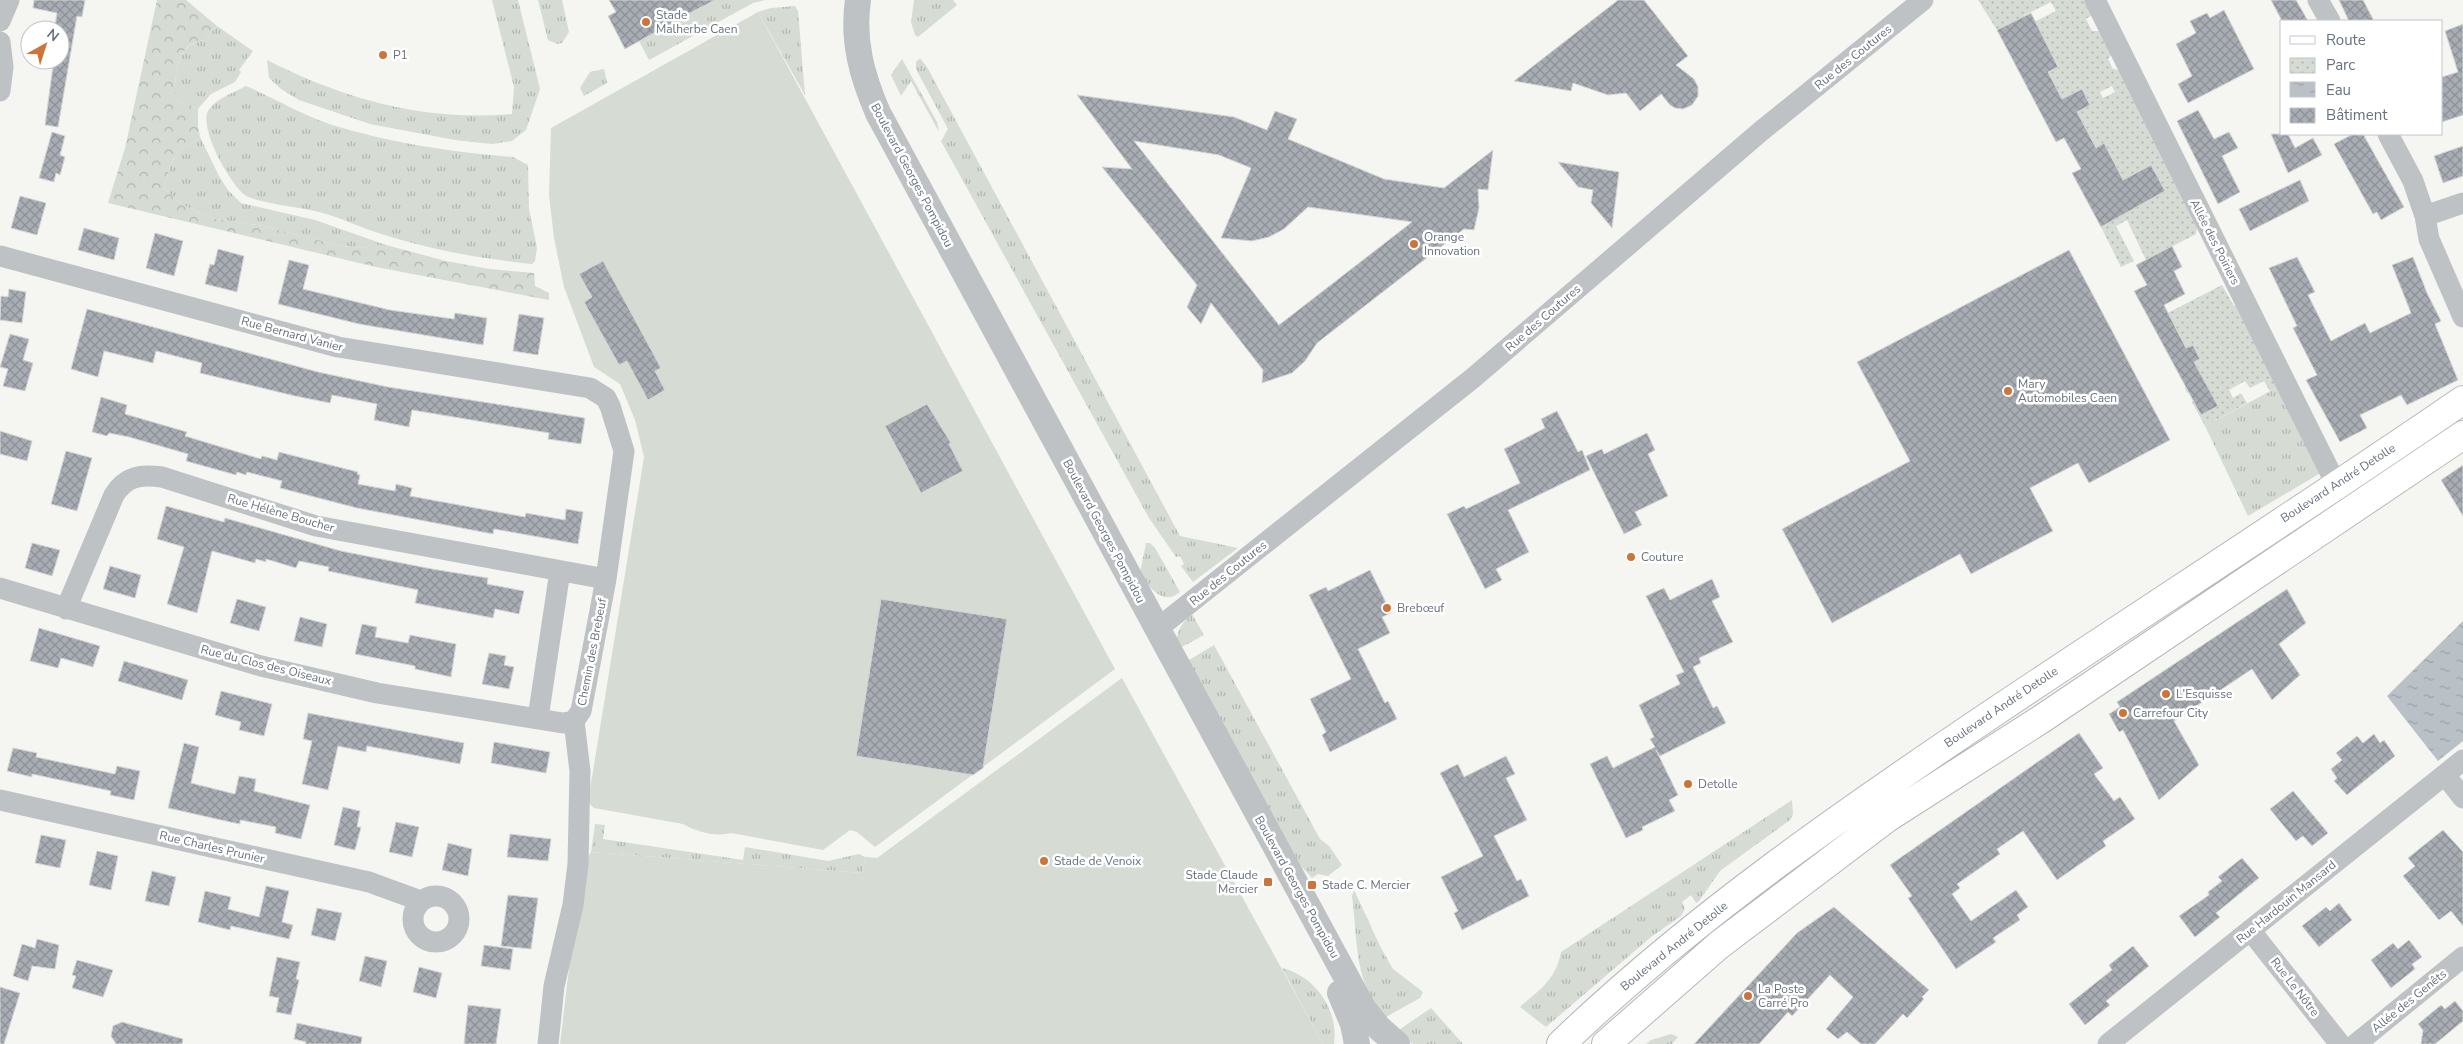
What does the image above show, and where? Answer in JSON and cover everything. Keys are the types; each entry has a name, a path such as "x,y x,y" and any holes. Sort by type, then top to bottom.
{"main road":[{"name":"Boulevard André Detolle","path":"1561,1044 1655,960 1834,822 2025,692 2463,400"},
{"path":"1606,1044 1719,945 1887,818 2042,718 2463,435"},
{"path":"2025,692 2042,718"}],"street":[{"path":"0,21 9,0"},
{"name":"Boulevard Georges Pompidou","path":"843,0 840,34 844,64 864,121 1328,971 1352,1024 1357,1044"},
{"name":"Boulevard Georges Pompidou","path":"858,0 857,36 863,76 878,113 1363,1008 1379,1028 1397,1044"},
{"name":"Rue des Coutures","path":"1157,629 1473,378 1760,132 1923,0"},
{"name":"Allée des Poiriers","path":"2095,0 2336,484"},
{"path":"2318,0 2329,20"},
{"path":"0,42 3,67 0,92"},
{"path":"2389,135 2413,181 2425,216 2429,238 2463,317"},
{"path":"2425,216 2463,203"},
{"name":"Rue Bernard Vanier","path":"0,256 338,347 590,388"},
{"name":"Chemin des Brebeuf","path":"548,1044 554,986 573,905 578,864 580,771 574,721 581,711 606,579 624,451 606,398 590,388"},
{"name":"Rue Hélène Boucher","path":"66,609 114,495 126,482 135,477 145,475 162,477 316,526 606,579"},
{"path":"538,718 560,571"},
{"name":"Rue du Clos des Oiseaux","path":"0,588 270,669 377,692 562,723 574,721"},
{"name":"Rue Hardouin Mansard","path":"2108,1044 2463,760"},
{"path":"2445,775 2463,798"},
{"name":"Rue Charles Prunier","path":"0,800 369,882 421,901"},
{"name":"Rue Le Nôtre","path":"2250,930 2340,1044"},
{"name":"Allée des Genêts","path":"2361,1039 2463,957"}],"green space":[{"path":"157,0 186,0 217,26 204,40 194,42 187,47 182,54 177,71 175,100 198,109 200,137 176,155 164,188 181,204 210,218 264,226 341,246 365,248 370,245 386,245 446,261 489,269 534,273 535,286 549,293 549,300 376,267 108,203 125,148"},
{"path":"492,0 518,0 540,89 526,130 512,141 492,144 455,140 370,124 299,100 281,89 269,78 267,60 325,86 386,105 448,114 480,116 512,114 514,87"},
{"path":"538,0 562,0 569,32 562,43 557,44 548,40"},
{"path":"712,0 765,0 753,3 649,60 639,41 668,25 670,28 686,20 684,16"},
{"path":"914,0 953,0 957,5 918,37 915,35 911,22"},
{"path":"1978,0 2085,0 2092,15 2086,19 2092,31 2101,31 2112,54 2108,59 2113,69 2120,70 2197,227 2196,234 2146,260 2127,220 2116,226 2134,261 2121,267 2101,227 2120,216 2112,201 2157,177 2151,165 2111,190 2110,154 2104,144 2089,151 2090,140 2088,135 2071,115 2090,105 2082,89 2062,99 2048,72 2058,66 2044,39 2031,46 2017,20 1997,30","holes":["2051,2 2056,11 2028,25 2023,16","2112,86 2115,92 2103,98 2100,92"]},
{"path":"795,6 798,11 805,95 758,12 771,8"},
{"path":"758,12 1115,669 875,847 857,832 850,830 823,850 731,833 707,833 683,824 594,808 588,802 644,457 635,420 620,384 594,367 564,287 554,238 549,195 551,128"},
{"path":"217,26 253,51 239,70 241,72 235,82 211,94 198,109 175,100 175,81 179,62 187,48 194,43 204,40"},
{"path":"920,58 927,67 1180,536 1238,548 1193,582 1181,566 1184,564 1180,556 1176,557 1149,518 941,141 948,129 916,69 916,62"},
{"path":"902,59 937,122 939,132 911,81 901,96 891,75"},
{"path":"604,69 607,83 584,96 580,88 590,72"},
{"path":"246,86 318,120 352,131 420,146 513,157 528,165 529,209 537,248 535,261 532,264 461,254 381,234 308,209 268,203 245,195 224,168 212,143 206,119 211,106"},
{"path":"200,137 219,176 228,190 241,203 315,220 386,245 370,245 365,248 341,246 264,226 210,218 181,204 164,188 176,155"},
{"path":"2222,285 2234,306 2238,304 2280,386 2270,391 2264,381 2250,388 2245,381 2229,390 2233,398 2241,393 2247,403 2205,426 2192,402 2196,400 2191,391 2187,393 2185,388 2192,384 2207,386 2194,362 2200,359 2193,345 2186,348 2172,320 2162,325 2158,318"},
{"path":"2280,386 2324,471 2248,516 2205,426"},
{"path":"1146,543 1150,543 1155,548 1180,592 1174,596 1162,596 1157,593 1147,584 1140,573"},
{"path":"1192,614 1204,635 1178,649 1177,639 1179,630"},
{"path":"1214,645 1320,839 1329,846 1342,865 1328,876 1318,874 1312,878 1300,865 1184,663"},
{"name":"Stade de Venoix","path":"1122,678 1323,1044 560,1044 581,868 591,852 863,873 865,857 877,858"},
{"path":"1792,800 1793,814 1790,820 1720,871 1699,901 1696,903 1691,895 1682,902 1685,909 1681,916 1651,937 1546,1027 1520,1007 1551,977 1559,962 1561,952"},
{"path":"595,824 605,825 603,839 743,860 745,847 828,861 859,854 865,857 863,873 591,852"},
{"path":"1354,890 1393,969 1423,992 1420,998 1386,1017 1375,1004 1362,975 1352,896"},
{"path":"1282,968 1305,978 1322,996 1333,1019 1335,1031 1334,1044 1323,1044"},
{"path":"1431,1008 1463,1044 1413,1044 1393,1034"},
{"path":"1671,1034 1678,1037 1672,1044 1646,1044 1651,1040"}],"water":[{"path":"2463,621 2463,741 2438,761 2387,696"}],"building":[{"path":"34,0 85,0 82,17 77,16 70,57 70,20 56,20 57,13 33,8"},
{"name":"Stade Malherbe Caen","path":"609,0 715,0 684,16 686,19 669,28 668,25 625,49 608,16 616,12"},
{"path":"1618,0 1644,0 1688,56 1676,65 1694,79 1698,87 1698,96 1692,105 1683,109 1675,108 1661,94 1640,111 1626,93 1608,95 1573,83 1571,91 1514,81"},
{"path":"2271,0 2296,0 2307,20 2281,20"},
{"path":"2339,0 2363,0 2373,20 2349,20"},
{"path":"2224,10 2254,69 2188,103 2178,84 2192,76 2176,44 2196,33 2190,21 2207,13 2210,18"},
{"path":"2031,13 2058,67 2048,72 2062,99 2082,89 2090,105 2077,112 2096,148 2104,143 2123,180 2151,165 2165,191 2101,227 2072,173 2081,169 2064,138 2056,142 1997,30"},
{"path":"2463,24 2463,115 2443,122 2443,77 2458,72 2445,31"},
{"path":"52,70 68,70 58,127 45,125"},
{"name":"Orange Innovation","path":"1077,95 1234,117 1267,130 1275,111 1297,119 1288,139 1384,179 1444,188 1493,150 1488,190 1478,189 1479,208 1474,230 1464,229 1317,343 1305,361 1292,373 1262,383 1263,370 1211,303 1201,324 1187,307 1197,285 1102,167 1132,169","holes":["1134,141 1219,155 1251,168 1221,238 1252,241 1269,237 1284,229 1308,207 1412,222 1279,325"]},
{"path":"2198,110 2214,139 2229,132 2238,148 2222,156 2240,192 2218,204 2177,121"},
{"path":"52,132 65,136 60,155 65,157 60,175 56,173 54,182 39,178"},
{"path":"2271,134 2288,135 2295,148 2313,138 2322,155 2288,173"},
{"path":"2351,135 2364,135 2404,207 2381,220 2377,212 2373,214 2334,144"},
{"path":"2463,146 2463,176 2443,183 2434,156"},
{"path":"1558,162 1619,172 1612,228 1591,203 1593,190 1578,187"},
{"path":"2300,180 2309,201 2250,231 2239,209"},
{"path":"20,196 46,203 37,235 11,228"},
{"path":"84,228 119,238 114,260 78,250"},
{"path":"155,233 183,241 174,276 146,268"},
{"path":"2172,246 2182,267 2174,271 2185,294 2164,305 2186,348 2193,345 2200,359 2194,362 2218,406 2201,415 2134,291 2147,285 2136,265"},
{"path":"218,249 244,256 237,292 205,284 210,264 214,265"},
{"name":"Mary Automobiles Caen","path":"2069,250 2170,440 2089,483 2078,463 2030,488 2053,531 1971,574 1960,554 1832,623 1782,529 1910,461 1857,362"},
{"path":"2297,257 2315,292 2308,295 2331,341 2365,323 2370,333 2411,313 2392,265 2413,257 2427,293 2441,321 2435,324 2458,380 2407,405 2401,395 2360,415 2367,428 2340,442 2306,380 2317,375 2293,328 2297,326 2269,268"},
{"path":"289,260 309,265 303,289 390,310 454,319 455,313 487,318 483,345 359,324 278,304"},
{"path":"603,261 661,368 655,371 665,390 648,400 627,361 619,365 584,302 592,297 579,274"},
{"path":"9,289 26,292 22,323 0,320 1,296 8,297"},
{"path":"87,309 318,372 388,387 585,418 581,444 548,439 549,433 412,410 409,427 374,420 377,404 332,395 330,403 295,396 200,373 202,363 156,351 153,363 104,351 98,377 71,369"},
{"path":"519,314 544,318 538,355 513,351"},
{"path":"10,334 29,339 23,360 33,363 25,391 3,386 8,369 0,367"},
{"path":"101,397 127,405 125,414 187,432 185,436 261,459 262,456 277,460 279,452 358,472 357,474 360,475 358,484 395,491 396,484 412,488 410,496 525,517 526,513 565,520 566,509 583,512 578,544 494,529 493,534 357,508 280,488 282,481 247,472 246,475 237,472 236,475 186,461 188,454 129,437 109,433 107,436 92,432"},
{"path":"927,404 951,443 949,444 963,471 921,493 885,426"},
{"path":"1557,411 1578,452 1582,450 1590,470 1508,510 1529,552 1496,569 1502,580 1485,589 1447,514 1464,506 1466,509 1520,483 1504,449 1545,428 1541,419"},
{"path":"0,431 32,441 27,461 0,454"},
{"path":"1647,433 1655,450 1648,454 1668,496 1635,512 1642,525 1624,534 1586,456 1602,449 1604,454"},
{"path":"66,451 92,458 77,511 51,504"},
{"path":"2463,465 2463,516 2441,480"},
{"path":"166,506 224,522 225,518 341,551 488,578 487,584 524,591 519,614 495,609 493,618 415,603 418,590 328,571 329,567 299,561 296,568 266,559 266,562 256,559 255,563 212,551 197,613 167,604 184,547 157,539"},
{"path":"32,543 60,550 52,576 25,568"},
{"path":"110,566 141,575 135,598 103,589"},
{"path":"1370,570 1391,613 1382,617 1390,633 1358,649 1385,703 1388,701 1397,719 1330,752 1322,735 1326,732 1310,699 1351,679 1309,595 1326,587 1328,591"},
{"path":"1712,579 1720,597 1712,601 1733,642 1699,658 1701,663 1693,667 1713,708 1717,706 1726,723 1660,756 1656,750 1678,795 1669,800 1675,811 1642,827 1643,830 1626,838 1590,764 1607,756 1613,768 1655,747 1650,739 1654,737 1639,705 1680,684 1676,675 1684,672 1646,596 1664,588 1670,600"},
{"name":"L'Esquisse","path":"2287,589 2306,623 2279,644 2300,675 2272,700 2252,669 2174,721 2199,765 2159,800 2123,730 2119,732 2109,714 2120,707 2117,702"},
{"path":"237,599 266,607 259,631 230,623"},
{"path":"881,599 1007,619 983,768 973,775 856,756"},
{"path":"300,617 327,624 322,647 294,641"},
{"path":"362,624 377,627 375,637 408,643 410,635 456,644 451,677 415,669 415,666 355,654"},
{"path":"39,628 100,646 93,667 61,658 58,668 30,661"},
{"path":"489,653 506,656 504,665 514,667 509,689 482,684"},
{"path":"124,661 188,680 182,700 118,681"},
{"path":"221,691 272,704 264,736 239,730 241,722 215,715"},
{"path":"308,713 464,743 460,764 367,746 366,752 338,746 328,790 302,784 312,741 303,739"},
{"path":"2079,733 2103,768 2094,774 2114,801 2120,797 2135,819 2103,841 2106,846 2057,880 2023,831 1997,849 2000,854 1957,884 1960,888 1952,894 1971,921 2016,890 2028,907 2017,915 2020,920 1993,938 1996,942 1956,969 1908,898 1912,896 1890,865"},
{"path":"2374,734 2380,743 2384,740 2395,756 2347,795 2334,781 2337,778 2331,769 2342,760 2336,753 2357,736 2363,743"},
{"path":"494,742 550,752 546,773 491,763"},
{"path":"184,743 199,747 191,783 235,794 239,776 256,779 254,791 310,805 301,839 275,833 276,827 240,820 240,824 168,808"},
{"path":"13,748 37,753 36,757 115,774 117,766 140,771 134,800 110,795 111,791 32,774 32,777 7,771"},
{"path":"1506,756 1515,774 1506,778 1527,820 1494,836 1517,881 1521,879 1529,896 1462,930 1454,913 1458,911 1441,877 1483,856 1440,773 1458,764 1464,777"},
{"path":"2293,791 2328,833 2312,846 2303,836 2296,841 2270,809"},
{"path":"343,807 360,811 357,827 361,827 355,850 334,845"},
{"path":"396,822 419,827 412,857 389,852"},
{"path":"2443,830 2463,852 2463,926 2451,911 2439,920 2403,876 2415,866 2408,858"},
{"path":"510,834 551,839 548,861 507,857"},
{"path":"41,835 66,840 60,868 35,863"},
{"path":"448,843 472,849 468,876 442,870"},
{"path":"97,851 118,856 111,890 89,885"},
{"path":"2242,858 2259,878 2216,913 2220,917 2195,937 2179,916 2209,895 2208,892 2222,881 2218,877"},
{"path":"152,871 176,877 169,906 145,901"},
{"path":"266,886 289,891 282,922 293,925 289,939 231,926 230,930 198,922 205,891 231,897 228,909 259,917"},
{"path":"508,895 538,898 531,949 501,946"},
{"path":"2339,903 2352,920 2319,947 2302,926 2326,907 2330,911"},
{"path":"1834,907 1929,990 1922,997 1924,999 1907,1018 1903,1014 1875,1044 1861,1044 1847,1032 1838,1039 1826,1029 1853,997 1830,975 1792,1016 1788,1012 1759,1044 1694,1044 1797,933"},
{"path":"317,908 342,913 335,941 311,935"},
{"path":"37,939 59,945 55,969 32,966 28,981 13,976 22,944 35,948"},
{"path":"2409,940 2422,957 2412,964 2415,969 2391,988 2371,960 2393,943 2398,949"},
{"path":"484,945 513,949 510,970 481,966"},
{"path":"2133,946 2149,966 2106,1001 2110,1005 2085,1025 2069,1004 2112,970 2109,965"},
{"path":"365,956 387,961 381,987 359,981"},
{"path":"277,957 300,962 296,979 299,980 291,1015 276,1012 279,998 269,996"},
{"path":"77,960 113,970 103,997 72,988 76,976 72,975"},
{"path":"419,967 442,973 436,998 413,992"},
{"path":"0,987 20,993 4,1044 0,1044"},
{"path":"2455,1001 2463,1011 2463,1021 2435,1044 2421,1044 2423,1030 2418,1024 2441,1005 2445,1009"},
{"path":"468,1005 501,1009 496,1044 464,1044"},
{"path":"122,1022 183,1039 182,1044 116,1044 111,1036 113,1026"},
{"path":"297,1023 362,1037 361,1044 305,1044 306,1042 294,1039"}],"place":[{"name":"Stade Malherbe Caen","path":"646,22"},
{"name":"P1","path":"383,55"},
{"name":"Orange Innovation","path":"1414,244"},
{"name":"Mary Automobiles Caen","path":"2008,391"},
{"name":"Couture","path":"1631,557"},
{"name":"Brebœuf","path":"1387,608"},
{"name":"L'Esquisse","path":"2166,694"},
{"name":"Carrefour City","path":"2123,713"},
{"name":"Detolle","path":"1688,784"},
{"name":"Stade de Venoix","path":"1044,861"},
{"name":"Stade Claude Mercier","path":"1268,882"},
{"name":"Stade C. Mercier","path":"1312,885"},
{"name":"La Poste Carré Pro","path":"1748,996"}]}
